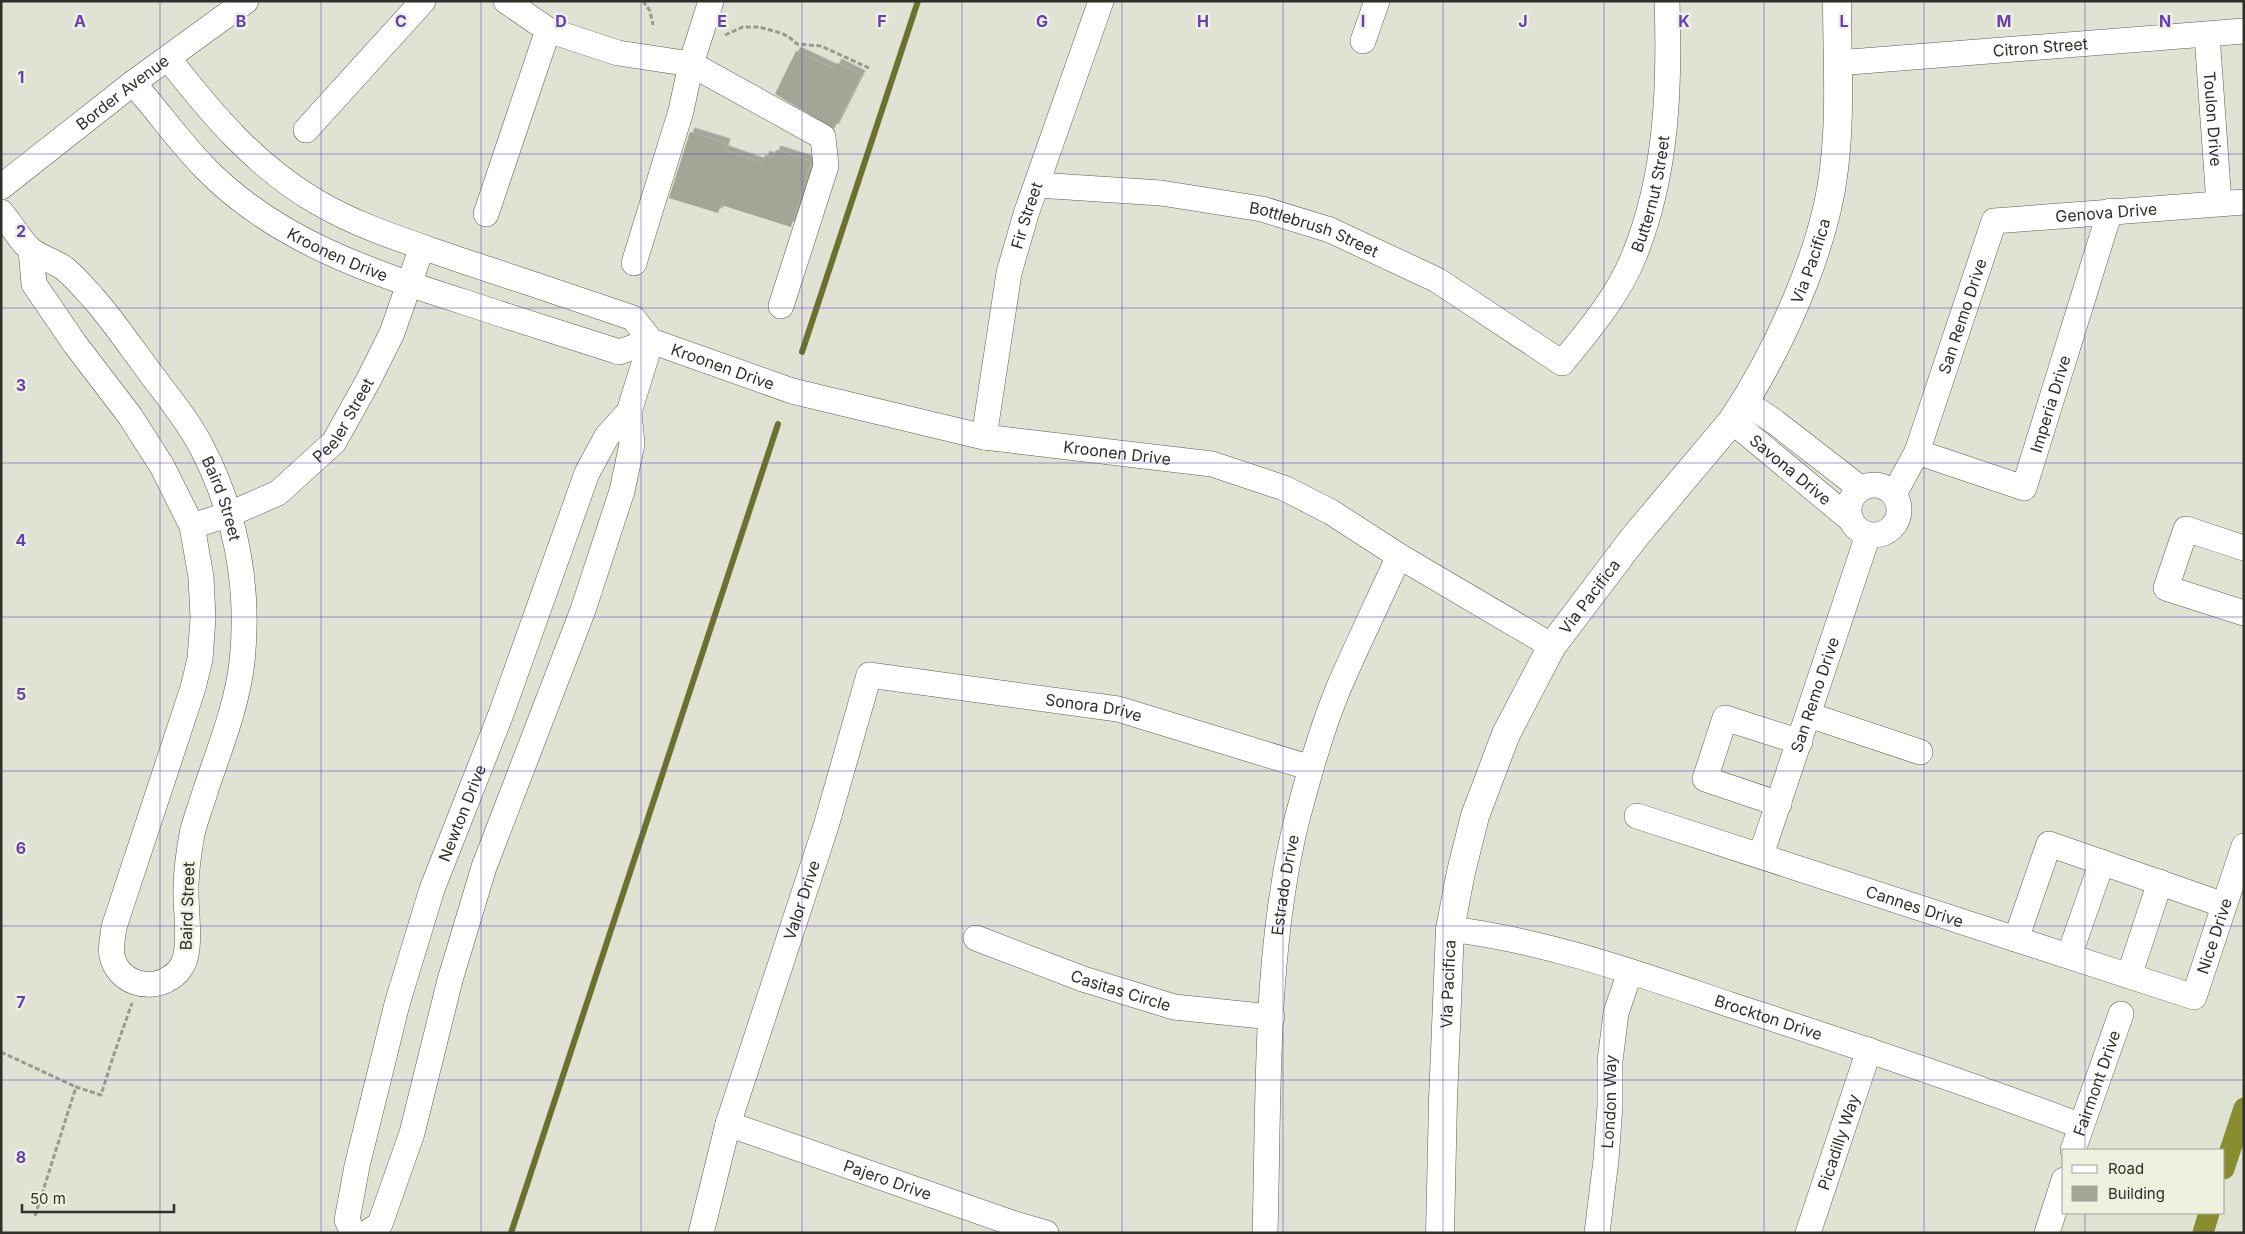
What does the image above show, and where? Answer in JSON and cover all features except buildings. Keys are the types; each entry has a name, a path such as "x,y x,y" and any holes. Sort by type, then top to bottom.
{"main road":[{"name":"Via Pacifica","path":"1440,1233 1450,929 1461,872 1475,816 1506,734 1552,646 1633,539 1738,412 1790,316 1808,270 1826,212 1834,171 1838,119 1836,1"}],"street":[{"name":"Border Avenue","path":"1,186 133,83 246,1"},
{"path":"306,130 422,1"},
{"path":"634,263 681,111 691,64 712,1"},
{"name":"Fir Street","path":"984,437 1009,273 1037,185 1101,1"},
{"path":"1363,41 1377,1"},
{"name":"Butternut Street","path":"1562,363 1602,313 1634,257 1652,198 1666,129 1669,66 1667,1"},
{"path":"512,3 548,30 618,53 691,64 823,137 826,166 781,306"},
{"path":"486,214 548,30"},
{"name":"Citron Street","path":"1838,63 2244,31"},
{"name":"Toulon Drive","path":"2207,35 2219,203"},
{"name":"Kroonen Drive","path":"168,58 200,100 237,140 274,172 316,202 369,227 422,247 633,318 651,341 792,391 984,437 1212,464 1284,488 1331,512 1399,556 1552,646"},
{"name":"Kroonen Drive","path":"133,83 207,170 248,204 282,228 342,260 408,284 619,352 651,341"},
{"name":"Bottlebrush Street","path":"1037,185 1161,193 1207,200 1262,209 1330,230 1437,280 1562,363"},
{"path":"2219,203 2244,202"},
{"name":"Genova Drive","path":"1994,221 2219,203"},
{"name":"Imperia Drive","path":"1917,452 2024,488 2110,211"},
{"name":"Baird Street","path":"1,212 31,250 64,268 96,301 200,443 217,478 230,514 243,576 245,617 242,663 236,694 193,828 188,858 186,940 183,964 167,980 152,984 142,984 123,975 116,966 111,946 114,927 184,721 200,659 203,618 201,577 192,526 162,466 130,416 75,344 34,284 31,250"},
{"name":"San Remo Drive","path":"1894,494 1917,452 1994,221"},
{"name":"Peeler Street","path":"192,526 230,514 278,493 334,442 392,333 422,247"},
{"name":"Newton Drive","path":"367,1233 380,1224 412,1133 450,980 484,867 583,610 622,491 632,444 629,412 651,341"},
{"name":"Newton Drive","path":"353,1233 348,1220 357,1166 397,1004 432,889 501,714 587,473 607,436 629,412"},
{"name":"Savona Drive","path":"1738,412 1775,422 1860,488"},
{"name":"Savona Drive","path":"1738,412 1850,519"},
{"path":"1868,485 1878,485 1887,488 1894,494 1898,502 1897,520 1886,532 1868,535 1854,526 1850,519 1849,502 1860,488 1868,485"},
{"path":"2244,548 2186,529 2166,588 2244,613"},
{"name":"San Remo Drive","path":"1761,855 1868,535"},
{"name":"Estrado Drive","path":"1265,1233 1272,1017 1277,941 1287,869 1311,768 1339,688 1399,556"},
{"name":"Sonora Drive","path":"869,675 1118,709 1311,768"},
{"name":"Valor Drive","path":"701,1233 728,1124 826,826 869,675"},
{"path":"1809,715 1920,752"},
{"path":"1779,804 1705,779 1725,718 1800,742"},
{"name":"Cannes Drive","path":"1637,816 2194,997"},
{"path":"2016,939 2050,844 2224,905"},
{"name":"Nice Drive","path":"2194,997 2244,846"},
{"path":"2069,956 2102,862"},
{"path":"2129,976 2160,882"},
{"name":"Brockton Drive","path":"1450,929 1479,932 1565,951 1869,1050 2081,1126"},
{"name":"Casitas Circle","path":"976,938 1083,979 1174,1007 1272,1017"},
{"name":"London Way","path":"1597,1233 1610,1106 1610,1060 1613,1032 1616,1013 1630,972"},
{"name":"Fairmont Drive","path":"2073,1149 2121,1014"},
{"name":"Picadilly Way","path":"1808,1233 1869,1050"},
{"name":"Pajero Drive","path":"728,1124 1010,1228 1046,1233"},
{"path":"2047,1233 2062,1186"}],"path":[{"path":"642,1 650,11 654,25"},
{"path":"725,35 743,27 759,27 789,37 797,44 821,46 869,68"},
{"path":"1,1052 76,1087 101,1095 134,996"},
{"path":"35,1216 76,1087"}],"waterway":[{"path":"802,352 918,1"},
{"path":"511,1233 778,424"},
{"path":"2225,1166 2244,1108"},
{"path":"2203,1233 2209,1214"}]}
